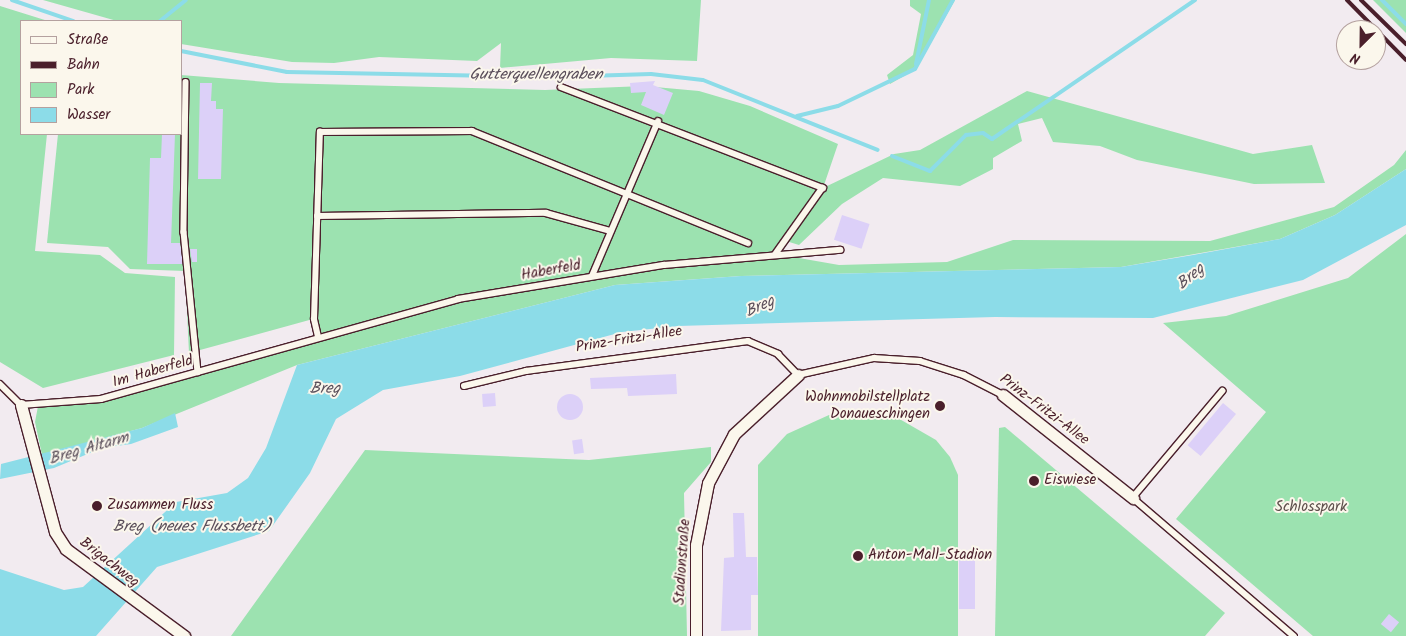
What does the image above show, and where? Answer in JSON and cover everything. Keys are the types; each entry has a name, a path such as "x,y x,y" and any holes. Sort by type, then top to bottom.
{"street":[{"name":"Stadionstraße","path":"696,636 696,545 708,483 734,434 798,375"},
{"name":"Prinz-Fritzi-Allee","path":"1003,395 1134,498"},
{"name":"Brigachweg","path":"21,405 55,532 87,568 184,636"}],"lane":[{"path":"186,82 184,232 198,372"},
{"path":"561,87 650,125 658,121 823,188 776,254"},
{"path":"592,276 658,121"},
{"path":"318,337 314,319 320,132 472,131 748,243"},
{"path":"317,216 546,213 611,231"},
{"name":"Haberfeld","path":"318,337 458,299 592,276 776,254 840,250"},
{"name":"Im Haberfeld","path":"21,405 101,399 318,337"},
{"name":"Prinz-Fritzi-Allee","path":"464,386 526,371 748,340 778,354 798,375 874,358 920,361 964,374 1003,395"},
{"path":"0,384 21,405"},
{"path":"1134,498 1223,391"},
{"name":"Prinz-Fritzi-Allee","path":"1134,498 1294,636"}],"green space":[{"path":"43,0 701,0 697,61 611,58 500,68 501,43 477,61 379,57 334,63 292,62 182,44 182,20 113,20"},
{"path":"910,0 955,0 916,69 890,84 887,75 913,55 921,14 910,6"},
{"path":"1373,0 1406,0 1406,33"},
{"path":"0,6 45,20 20,20 20,135 47,135 35,251 100,255 125,273 175,277 174,355 43,388 0,362"},
{"path":"182,75 279,83 545,90 644,86 699,91 750,106 838,144 823,188 894,154 920,150 1027,91 1253,154 1312,145 1325,183 1254,184 1137,160 1100,146 1053,142 1042,118 1018,124 1022,141 993,158 993,169 960,186 883,178 842,204 799,245 786,241 776,254 839,265 947,262 1013,240 1210,241 1334,207 1394,165 1406,150 1406,169 1335,215 1280,239 1121,267 741,276 615,285 297,365 142,428 42,455 35,422 39,401 101,399 318,337 313,319 189,353 185,271 130,269 108,247 47,243 58,135 182,135"},
{"name":"Schlosspark","path":"1406,234 1406,636 1313,636 1176,519 1266,412 1163,323 1226,316 1348,278"},
{"name":"Anton-Mall-Stadion","path":"851,412 896,417 936,440 950,457 958,475 958,636 758,636 758,465 787,434 829,415"},
{"name":"Eiswiese","path":"1005,427 1225,613 1205,636 995,636 999,428"},
{"path":"711,447 711,462 684,493 687,636 231,636 365,450 589,460"}],"water":[{"name":"Breg","path":"1406,169 1406,225 1303,280 1153,318 995,317 678,326 622,332 460,376 383,390 336,419 310,473 269,531 157,567 96,636 0,636 0,569 64,590 83,587 176,502 227,493 248,478 266,448 297,365 615,285 741,276 1121,267 1193,255 1280,239 1335,215"},
{"name":"Breg Altarm","path":"175,413 178,427 131,444 102,448 54,468 0,479 1,464 142,428"}],"building":[{"path":"655,81 653,85 673,93 664,115 641,105 646,92 631,93 630,83"},
{"path":"200,83 212,83 211,101 216,101 216,109 223,109 221,179 198,179"},
{"path":"162,135 175,135 171,243 180,243 183,264 147,264 150,158 161,158"},
{"path":"842,215 870,224 862,249 834,240"},
{"path":"190,249 197,249 197,262 192,262"},
{"path":"676,374 677,394 628,396 627,388 591,389 590,378"},
{"path":"495,393 496,406 483,407 482,394"},
{"path":"570,394 579,398 583,407 579,416 570,420 561,416 557,407 561,398"},
{"path":"1223,403 1236,414 1201,456 1188,445"},
{"path":"582,439 584,453 574,454 572,440"},
{"path":"733,513 744,513 746,557 757,557 758,595 751,595 751,630 721,631 724,558 734,557"},
{"path":"959,560 975,560 975,609 959,609"},
{"path":"1389,614 1399,622 1391,632 1381,624"}],"waterway":[{"name":"Gutterquellengraben","path":"12,0 70,20"},
{"path":"161,20 186,0"},
{"path":"916,64 929,0"},
{"path":"797,116 838,106 915,69 953,0"},
{"path":"892,156 930,171 966,135 983,133 992,139 1195,0"},
{"path":"1382,0 1406,24"},
{"name":"Gutterquellengraben","path":"182,51 287,72 555,77 651,74 703,80 878,150"}],"railway":[{"path":"1347,0 1406,60"},
{"path":"1361,0 1406,44"}],"place":[{"name":"Wohnmobilstellplatz Donaueschingen","path":"940,406"},
{"name":"Eiswiese","path":"1034,481"},
{"name":"Zusammen Fluss","path":"97,506"},
{"name":"Anton-Mall-Stadion","path":"858,556"}],"water label":[{"name":"Breg (neues Flussbett)","path":"192,527"}]}
